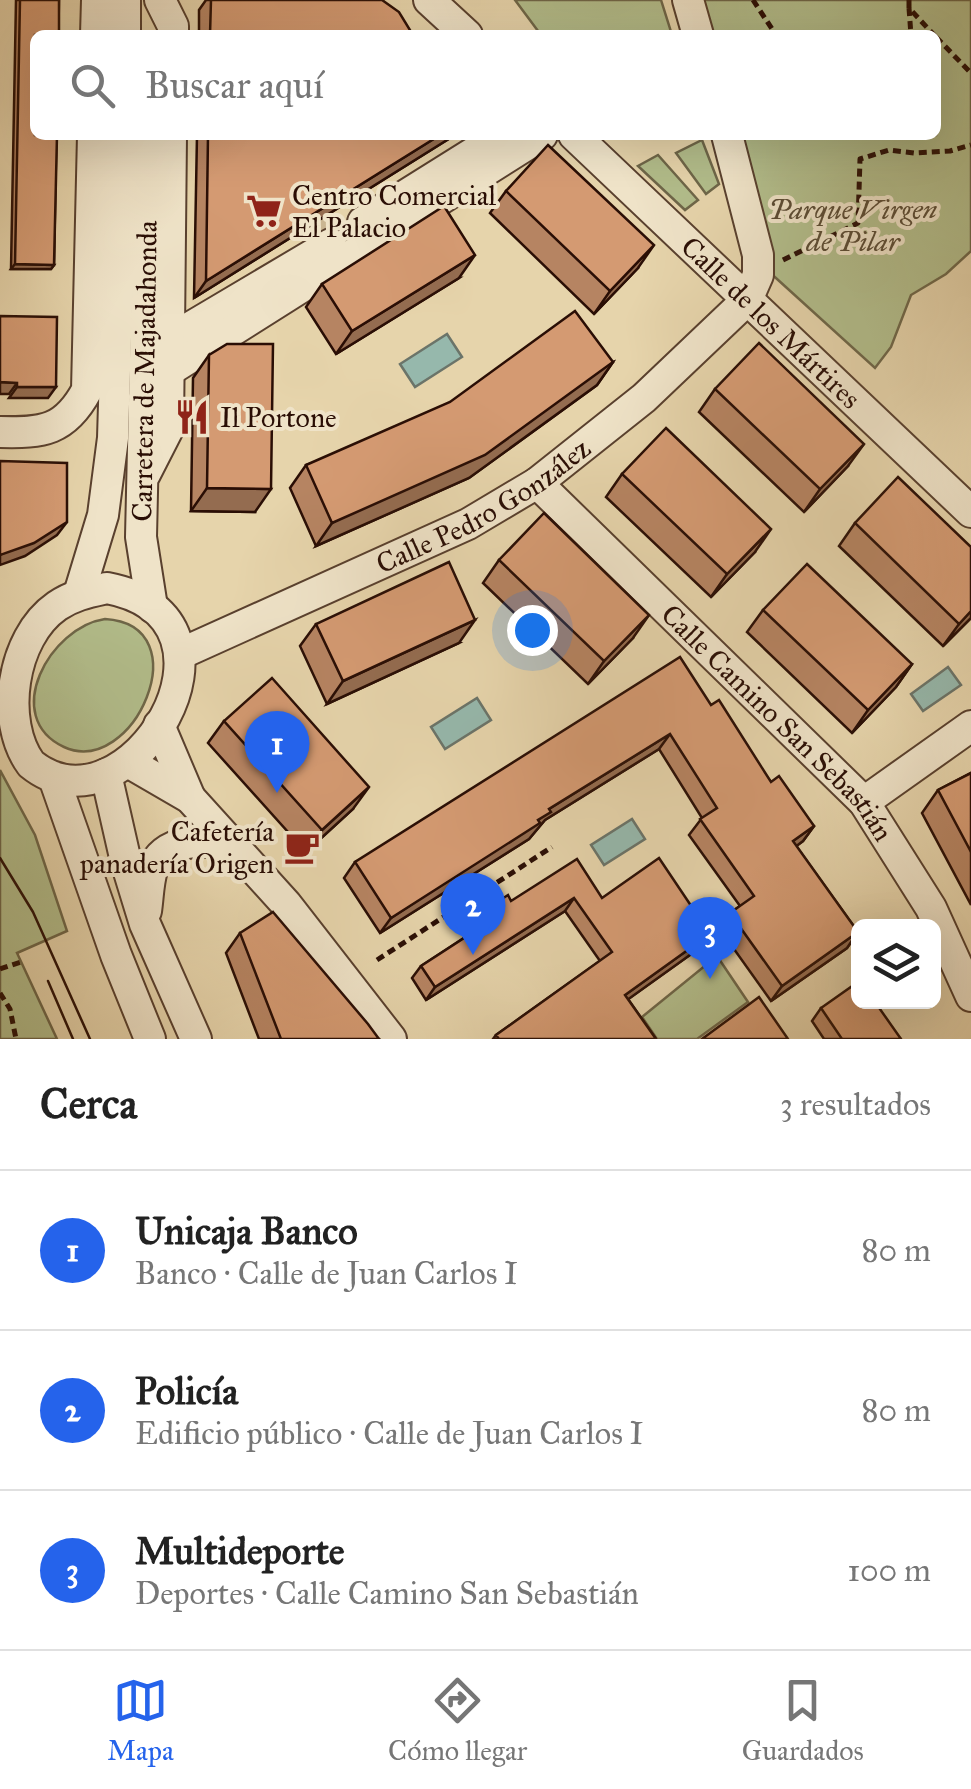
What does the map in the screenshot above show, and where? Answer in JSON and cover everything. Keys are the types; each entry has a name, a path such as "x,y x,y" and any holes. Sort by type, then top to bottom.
{"street":[{"path":"96,30 97,0"},
{"path":"124,30 126,0"},
{"path":"153,30 156,0"},
{"path":"156,0 173,30"},
{"path":"429,0 461,30"},
{"path":"688,0 697,30"},
{"path":"0,432 47,430 66,421 86,390 93,140"},
{"name":"Carretera de Majadahonda","path":"79,594 102,515 113,438 122,140"},
{"name":"Carretera de Majadahonda","path":"150,140 141,537 152,607"},
{"path":"141,481 168,429 172,140"},
{"path":"364,222 494,140"},
{"path":"170,355 534,140"},
{"name":"Calle de los Mártires","path":"579,140 971,512"},
{"path":"728,140 758,255 758,276 748,300"},
{"path":"170,355 330,244"},
{"path":"89,276 117,335"},
{"name":"Calle Pedro González","path":"180,654 468,524 536,484 644,398 748,300"},
{"name":"Calle Camino San Sebastián","path":"536,484 864,802 931,908 971,996"},
{"path":"107,588 129,593 152,607 173,632 180,654 181,678 160,725 144,748 117,768 73,782 54,778 29,762 3,718 10,646 57,606 79,594 107,588"},
{"path":"160,725 190,798 286,904 391,1039"},
{"path":"864,802 971,726"},
{"path":"117,768 190,798"},
{"path":"117,768 126,862 145,924 196,1039"},
{"path":"54,778 150,1039"},
{"path":"145,924 150,874 164,855 182,844 204,839 231,845"}],"path":[{"path":"753,0 773,30"},
{"path":"909,4 911,30"},
{"path":"909,4 930,30"},
{"path":"941,42 971,73"},
{"path":"781,262 858,223 860,159 888,150 950,151 971,145"},
{"path":"377,960 552,847"},
{"path":"0,968 21,962"},
{"path":"0,994 10,1009 16,1039"}],"green space":[{"path":"515,0 661,0 670,30 537,30"},
{"name":"Parque Virgen de Pilar","path":"697,0 971,0 971,251 946,274 911,295 891,347 875,368 766,269 737,140 941,140 941,30 706,30"},
{"path":"702,140 719,184 706,194 676,153"},
{"path":"658,155 698,200 685,210 638,166"},
{"path":"105,619 134,628 149,646 153,671 147,697 133,722 113,741 90,751 64,747 45,733 36,715 34,695 40,675 66,638"},
{"path":"0,770 35,835 67,931 17,953 57,1039 0,1039"},
{"path":"717,956 748,1002 697,1039 657,1039 642,1017"}],"water":[{"path":"447,334 462,357 415,387 400,364"},
{"path":"948,667 961,685 923,711 911,694"},
{"path":"477,698 491,720 445,749 431,727"},
{"path":"632,819 645,839 604,865 591,845"}],"building":[{"path":"20,0 59,0 59,30 30,30 30,140 57,140 54,265 15,264"},
{"path":"211,0 382,0 399,12 410,30 210,30"},
{"name":"Centro Comercial El Palacio","path":"208,140 432,140 206,281"},
{"path":"548,145 654,245 610,291 506,191"},
{"path":"444,206 475,255 352,331 322,284"},
{"path":"575,311 613,362 485,455 332,523 306,465 450,402"},
{"path":"0,316 57,317 56,387 17,387 17,383 0,382"},
{"path":"759,343 864,444 820,489 715,389"},
{"path":"227,344 273,344 271,489 207,488 209,355"},
{"path":"666,428 771,529 727,574 622,474"},
{"path":"0,461 67,463 67,522 34,543 0,555"},
{"path":"898,477 971,547 971,611 959,624 855,523"},
{"path":"544,513 649,615 604,661 499,560"},
{"path":"449,562 475,620 343,681 316,624"},
{"path":"807,564 912,664 868,710 763,610"},
{"path":"680,657 711,705 719,700 771,782 779,776 814,826 793,841 851,922 851,937 782,986 730,913 754,896 700,819 717,808 670,734 549,809 551,812 538,820 540,823 391,918 355,862"},
{"path":"272,678 369,787 322,830 224,721"},
{"path":"971,773 971,852 938,790"},
{"path":"659,858 710,934 625,995 656,1039 499,1039 496,1035 612,952 574,898 435,987 421,966 495,918 488,908 508,895 511,901 577,859 602,898"},
{"path":"273,912 379,1039 281,1039 240,933"},
{"path":"851,987 851,1009 880,1009 901,1039 842,1039 821,1008"},
{"path":"759,997 788,1039 702,1039"}],"tunnel":[{"path":"317,221 331,244"}],"tram line":[{"path":"0,858 33,912 90,1039"},
{"path":"48,981 73,1039"}],"place":[{"name":"Centro Comercial El Palacio","path":"264,211"},
{"name":"Il Portone","path":"192,417"},
{"name":"Unicaja Banco","path":"277,793"},
{"name":"Cafetería panadería Origen","path":"302,847"},
{"name":"Policía","path":"473,955"},
{"name":"Multideporte","path":"710,979"}]}
